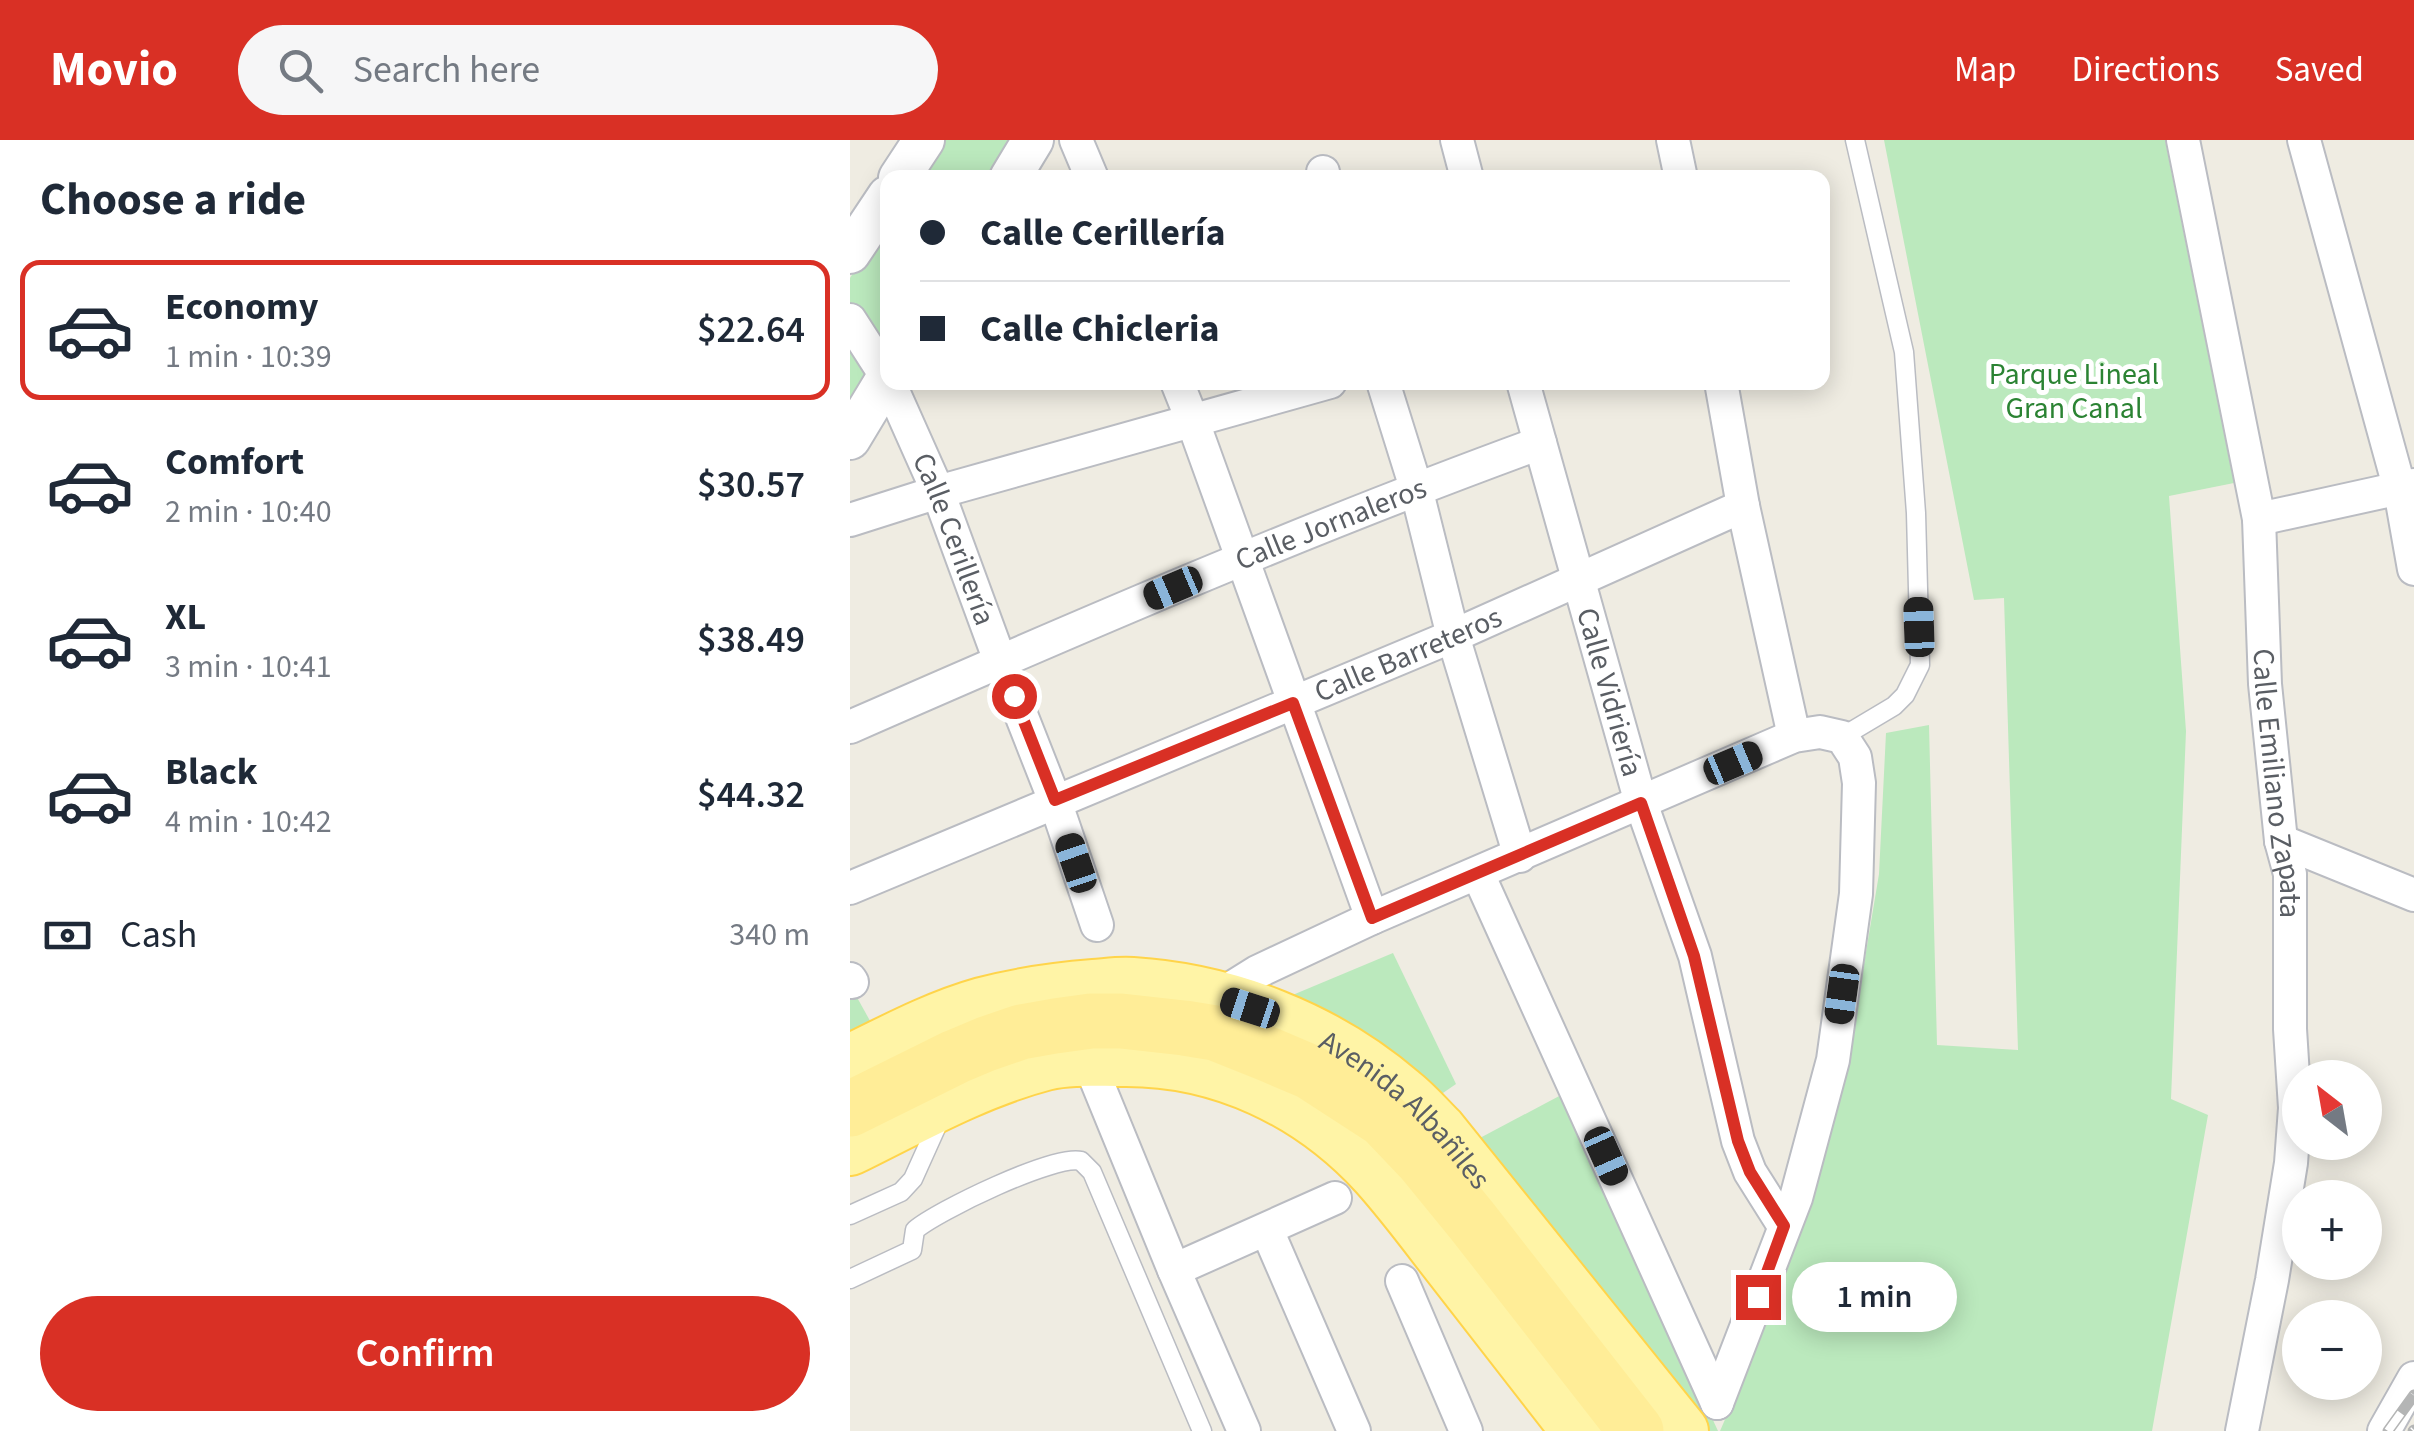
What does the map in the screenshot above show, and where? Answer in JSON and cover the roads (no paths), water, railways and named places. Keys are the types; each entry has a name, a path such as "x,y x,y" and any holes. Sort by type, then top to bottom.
{"highway":[{"path":"850,1110 955,1057 1021,1032 1091,1021 1121,1021 1215,1033 1310,1072 1384,1120 1472,1221 1636,1431"}],"main road":[{"name":"Avenida Albañiles","path":"850,1061 932,1021 1040,991 1130,983 1217,997 1283,1020 1326,1040 1403,1093 1700,1417"},
{"name":"Avenida Albañiles","path":"850,1149 950,1098 1086,1051 1154,1059 1246,1083 1308,1114 1358,1155 1397,1199 1578,1431"}],"street":[{"path":"905,170 924,140"},
{"path":"1015,170 1033,140"},
{"path":"1076,140 1089,170"},
{"path":"1457,140 1465,170"},
{"path":"1673,140 1679,170"},
{"name":"Calle Emiliano Zapata","path":"2184,140 2259,519 2264,684 2281,842 2290,874 2290,1029 2295,1108 2291,1162 2242,1431"},
{"path":"2304,140 2407,488 2414,570"},
{"path":"850,253 880,208"},
{"name":"Calle Cerillería","path":"850,320 880,367"},
{"path":"850,439 881,390"},
{"name":"Calle Cerillería","path":"893,390 938,492 1055,800 1097,925"},
{"path":"1180,390 1372,918"},
{"path":"850,520 1303,390"},
{"path":"1386,390 1453,636 1520,856"},
{"name":"Calle Vidriería","path":"1525,390 1641,803 1694,956 1738,1141 1750,1172 1784,1226"},
{"path":"1722,390 1742,506 1794,736"},
{"name":"Calle Jornaleros","path":"850,726 1416,488 1540,443"},
{"path":"2259,519 2407,488"},
{"name":"Calle Barreteros","path":"850,888 1453,636 1742,506"},
{"path":"1217,997 1257,972 1372,918 1794,736 1820,732 1842,737 1855,756 1859,783 1856,894 1829,1076 1796,1198 1700,1417"},
{"path":"2281,842 2414,895"},
{"path":"1478,874 1700,1417"},
{"path":"1086,1051 1244,1431"},
{"path":"1174,1270 1335,1198"},
{"path":"1267,1230 1354,1431"},
{"path":"1402,1281 1466,1431"},
{"path":"2384,1431 2414,1378"}],"lane":[{"path":"1842,737 1905,696 1920,665 1916,513 1904,352 1855,140"},
{"path":"850,1078 961,1026 1052,1002 1139,999 1193,1004 1252,1020 1314,1048 1373,1084 1406,1111 1441,1146 1664,1431"},
{"path":"850,1130 1013,1055 1067,1042 1086,1051"},
{"path":"1139,1042 1208,1053 1266,1074 1335,1112 1366,1138"},
{"path":"850,1215 901,1192 913,1179 950,1098"},
{"path":"851,1277 912,1250 912,1237 921,1225 1024,1173 1066,1160 1081,1161 1092,1172 1202,1431"}],"railway":[{"path":"2388,1431 2414,1395"}],"park label":[{"name":"Parque Lineal Gran Canal","path":"2074,391"}]}
